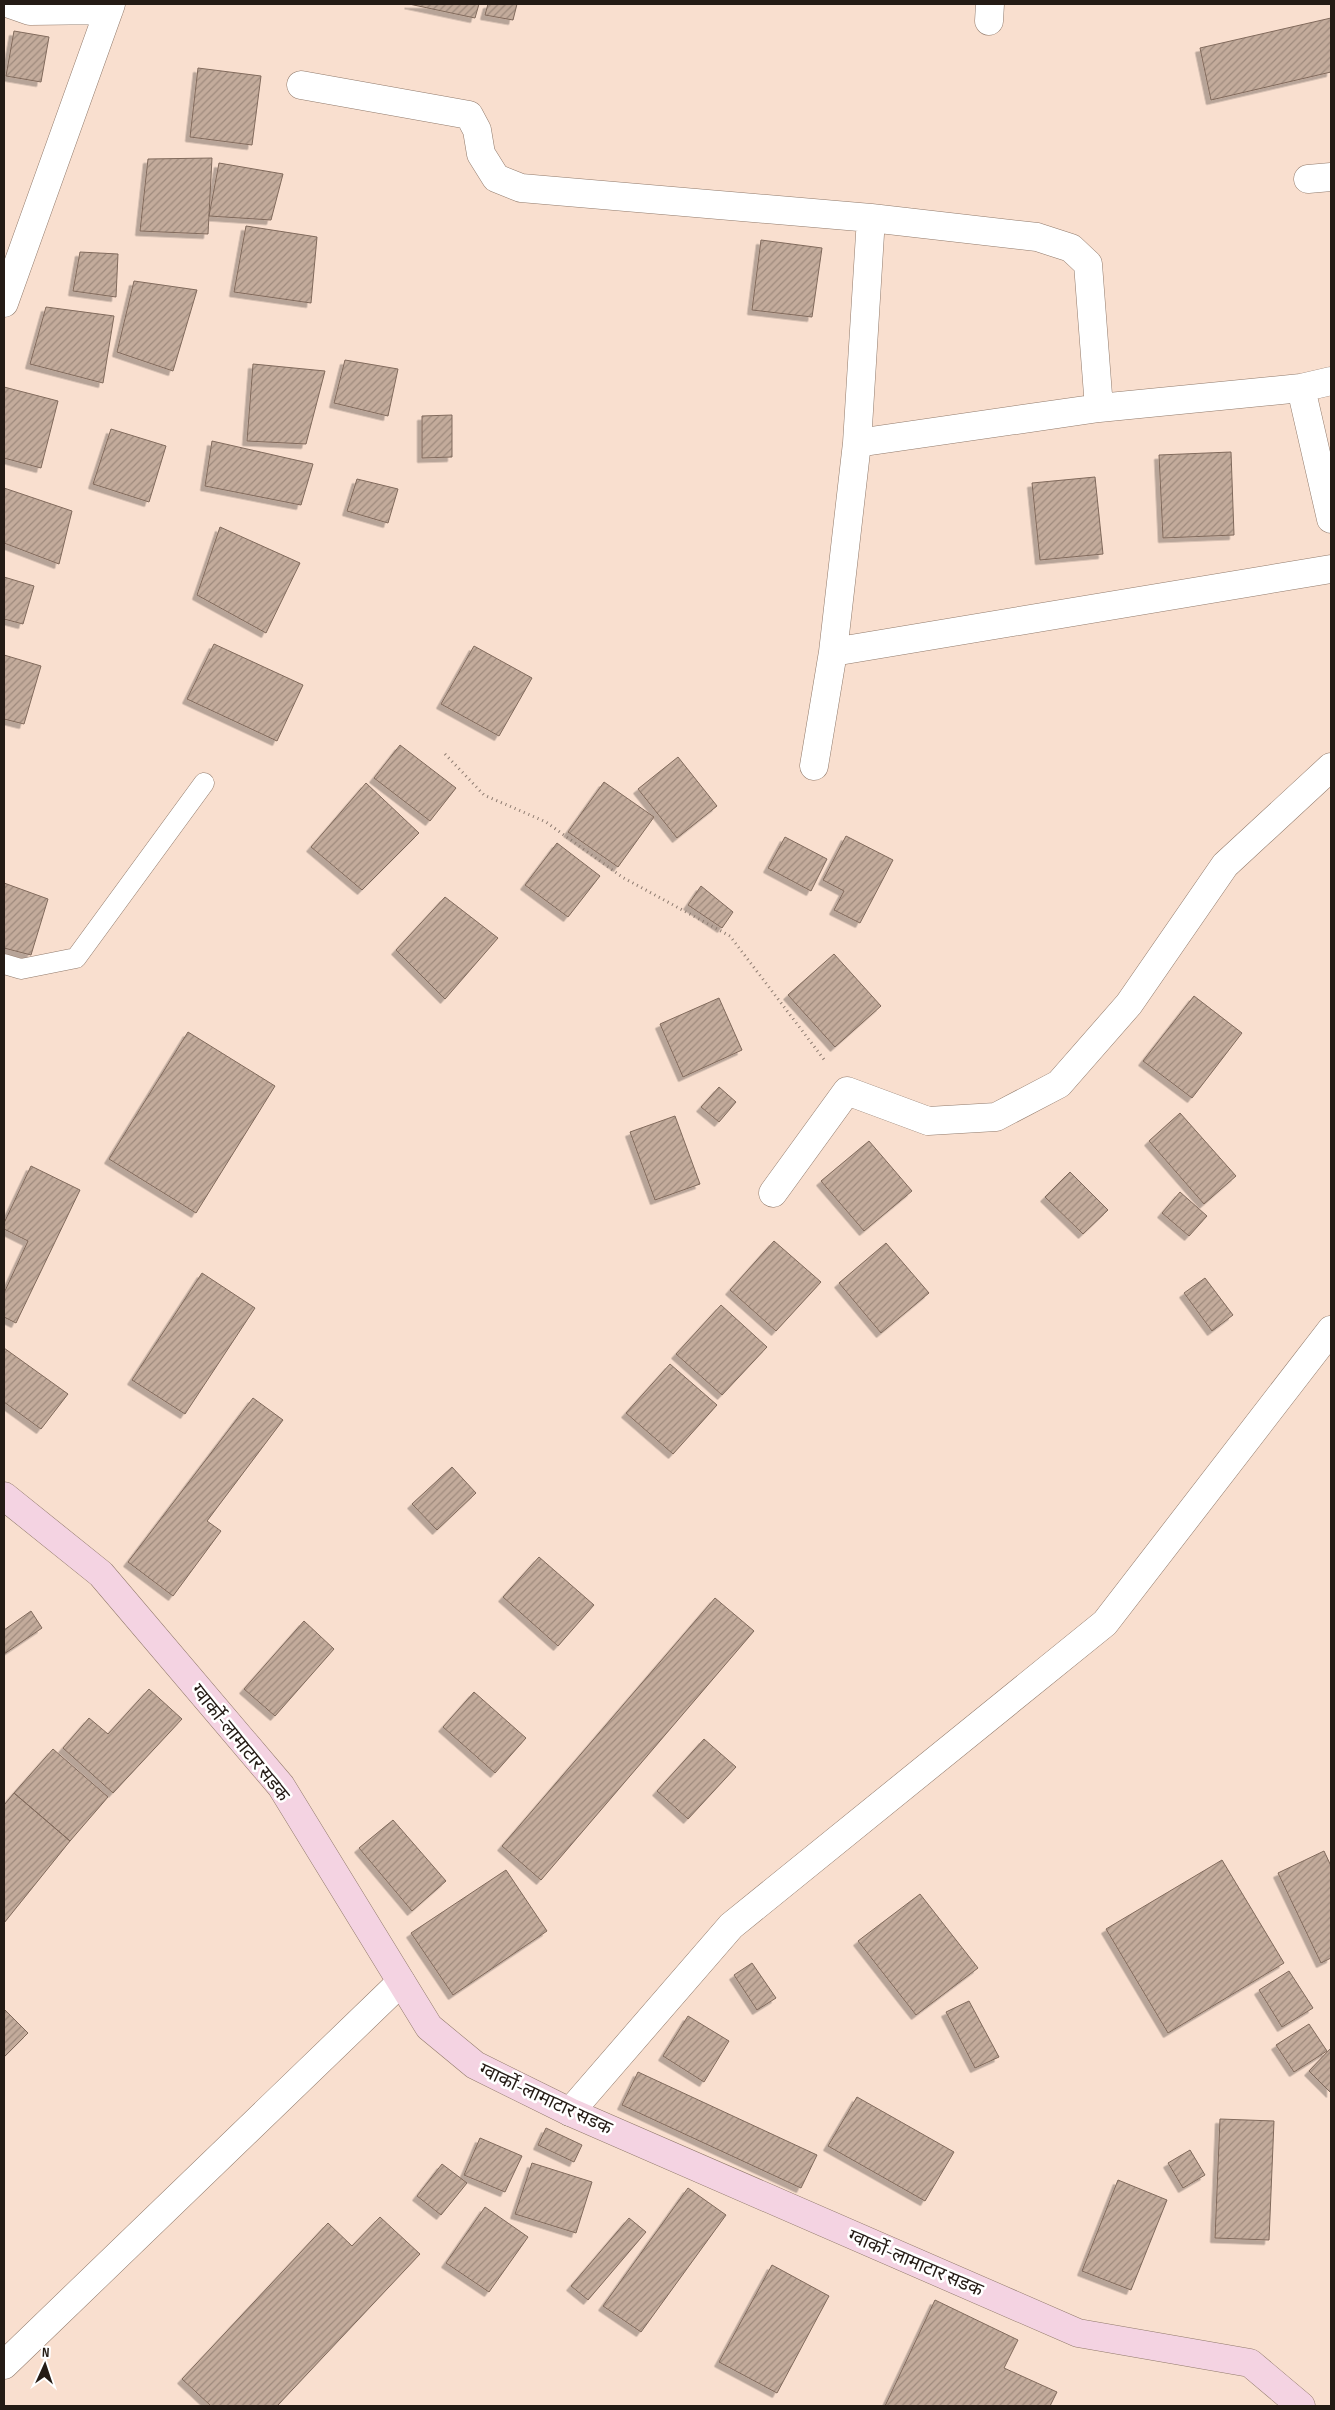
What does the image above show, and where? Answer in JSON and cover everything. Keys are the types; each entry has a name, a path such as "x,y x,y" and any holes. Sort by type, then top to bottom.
{"main road":[{"name":"ग्वार्को-लामाटार सडक","path":"4,1496 101,1574 281,1786 429,2027 475,2065 570,2112 1078,2333 1250,2363 1301,2406"}],"street":[{"path":"4,303 110,7 30,11 10,4"},
{"path":"302,85 469,115 477,130 481,154 496,178 521,188 871,218 1037,237 1071,248 1088,264 1099,408"},
{"path":"814,766 833,652 857,443 871,218"},
{"path":"857,443 1099,408 1301,388 1331,382"},
{"path":"1301,388 1331,519"},
{"path":"833,652 1331,569"},
{"path":"773,1194 847,1091 928,1121 996,1117 1059,1084 1129,1004 1225,866 1331,768"},
{"path":"570,2112 731,1926 1105,1624 1331,1330"},
{"path":"4,2365 401,1982"}],"lane":[{"path":"4,964 21,969 76,958 204,783"}],"path":[{"path":"445,754 484,796 546,822 622,877 730,936 847,1091"}],"building":[{"path":"409,4 479,4 475,18"},
{"path":"488,4 517,4 513,20 485,15"},
{"path":"1331,18 1331,72 1211,100 1200,48"},
{"path":"14,31 49,37 41,82 6,76"},
{"path":"198,68 261,76 252,145 190,137"},
{"path":"212,158 208,234 140,231 148,159"},
{"path":"219,163 283,174 271,220 209,216"},
{"path":"246,226 317,237 311,303 234,292"},
{"path":"761,240 822,248 812,317 752,310"},
{"path":"80,252 118,254 116,297 73,291"},
{"path":"134,281 197,290 173,371 117,352"},
{"path":"46,307 114,316 103,383 30,364"},
{"path":"345,360 398,369 388,416 334,403"},
{"path":"253,364 325,371 306,444 247,441"},
{"path":"4,387 58,401 41,468 4,458"},
{"path":"452,415 452,457 422,458 422,416"},
{"path":"111,429 166,446 149,502 93,484"},
{"path":"212,441 313,464 301,505 205,486"},
{"path":"1231,452 1234,535 1163,538 1159,455"},
{"path":"1095,477 1103,554 1040,560 1032,483"},
{"path":"357,479 398,489 388,523 347,511"},
{"path":"4,488 72,511 59,564 4,543"},
{"path":"220,527 300,563 266,633 197,595"},
{"path":"4,577 34,586 23,624 4,619"},
{"path":"214,644 303,685 277,741 187,699"},
{"path":"474,646 532,678 499,736 441,704"},
{"path":"4,655 41,666 24,724 4,719"},
{"path":"400,745 456,788 430,821 374,778"},
{"path":"678,757 717,806 677,838 638,789"},
{"path":"604,782 654,817 618,867 568,832"},
{"path":"366,783 419,833 362,890 311,847"},
{"path":"846,836 893,860 860,923 834,910 844,891 823,880"},
{"path":"785,837 827,859 811,891 768,868"},
{"path":"557,843 600,876 568,917 525,885"},
{"path":"4,883 48,899 31,955 4,948"},
{"path":"701,886 733,912 722,928 688,905"},
{"path":"445,897 498,938 445,999 396,950"},
{"path":"834,954 881,1006 835,1047 788,995"},
{"path":"1194,996 1242,1033 1192,1098 1143,1061"},
{"path":"719,998 742,1050 683,1077 660,1024"},
{"path":"188,1032 275,1086 196,1213 109,1159"},
{"path":"719,1087 736,1102 719,1122 701,1107"},
{"path":"1180,1113 1236,1176 1204,1204 1149,1141"},
{"path":"675,1116 700,1184 655,1200 630,1132"},
{"path":"869,1141 912,1191 864,1231 821,1181"},
{"path":"31,1166 80,1190 16,1323 4,1317 4,1293 28,1241 4,1229 4,1223"},
{"path":"1070,1172 1108,1210 1083,1234 1045,1197"},
{"path":"1180,1192 1207,1216 1189,1236 1162,1213"},
{"path":"774,1241 821,1282 776,1331 730,1290"},
{"path":"886,1243 929,1293 881,1333 839,1283"},
{"path":"202,1273 255,1308 185,1414 132,1380"},
{"path":"1205,1278 1233,1315 1212,1331 1184,1293"},
{"path":"721,1305 767,1347 722,1395 676,1354"},
{"path":"4,1348 68,1394 41,1429 4,1402"},
{"path":"670,1364 717,1405 673,1454 626,1413"},
{"path":"253,1398 283,1420 207,1521 221,1531 173,1596 128,1562"},
{"path":"452,1467 476,1493 437,1530 412,1504"},
{"path":"539,1557 594,1605 558,1646 503,1597"},
{"path":"715,1598 754,1631 541,1880 502,1846"},
{"path":"31,1611 42,1628 4,1654 4,1630"},
{"path":"304,1621 334,1649 275,1716 244,1689"},
{"path":"149,1689 182,1719 113,1793 63,1748 89,1718 108,1734"},
{"path":"474,1692 526,1738 495,1773 443,1727"},
{"path":"704,1739 736,1767 688,1819 657,1791"},
{"path":"53,1749 108,1797 70,1841 14,1793"},
{"path":"14,1793 70,1841 4,1923 4,1805"},
{"path":"393,1820 446,1881 412,1911 359,1848"},
{"path":"1324,1851 1331,1866 1331,1958 1321,1963 1278,1873"},
{"path":"1222,1860 1284,1963 1168,2033 1106,1929"},
{"path":"506,1870 547,1931 453,1995 411,1933"},
{"path":"920,1894 978,1968 916,2015 858,1941"},
{"path":"752,1963 776,1998 757,2010 734,1975"},
{"path":"1289,1971 1313,2008 1282,2027 1259,1990"},
{"path":"969,2001 999,2057 975,2068 946,2012"},
{"path":"4,2009 28,2033 4,2057"},
{"path":"688,2016 729,2041 704,2082 663,2056"},
{"path":"1309,2024 1327,2051 1294,2072 1276,2045"},
{"path":"1331,2048 1331,2093 1309,2071"},
{"path":"638,2072 817,2155 801,2188 622,2105"},
{"path":"857,2097 954,2152 925,2201 828,2146"},
{"path":"1220,2119 1274,2121 1269,2240 1215,2238"},
{"path":"546,2128 582,2145 574,2162 538,2145"},
{"path":"480,2138 522,2156 505,2192 464,2175"},
{"path":"1190,2150 1205,2175 1183,2188 1168,2163"},
{"path":"532,2163 592,2182 576,2233 515,2214"},
{"path":"442,2164 467,2183 441,2215 417,2196"},
{"path":"1118,2180 1167,2200 1131,2290 1082,2271"},
{"path":"688,2188 726,2215 641,2332 603,2306"},
{"path":"485,2207 528,2237 489,2292 446,2263"},
{"path":"380,2217 420,2254 277,2406 211,2406 182,2379 328,2223 352,2246"},
{"path":"629,2218 646,2232 588,2300 571,2286"},
{"path":"772,2265 829,2296 777,2393 719,2362"},
{"path":"935,2300 1018,2340 1004,2368 1057,2392 1050,2406 885,2406"}]}
